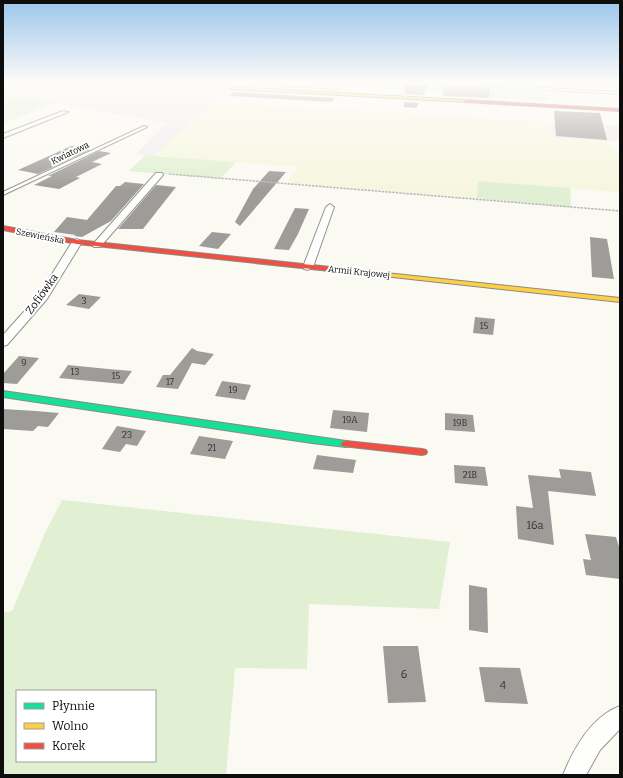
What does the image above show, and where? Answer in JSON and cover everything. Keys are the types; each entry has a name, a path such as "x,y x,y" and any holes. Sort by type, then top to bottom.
{"street":[{"path":"3,136 49,118"},
{"path":"97,245 159,175"},
{"path":"308,267 330,206"},
{"name":"Szewieńska","path":"3,228 77,242"},
{"name":"Armii Krajowej","path":"77,242 620,300"},
{"name":"Zofiówka","path":"3,342 43,297 77,242"},
{"path":"3,394 312,440 422,452"},
{"path":"574,775 592,740 606,726 620,716"}],"lane":[{"name":"Kwiatowa","path":"3,194 145,127"}],"path":[{"path":"159,175 167,174 620,211"}],"shaded area":[{"path":"140,118 196,118 153,156 136,154 166,123"},
{"path":"551,122 620,126 620,142 554,138"}],"green space":[{"path":"3,118 16,118 3,123"},
{"path":"198,118 489,118 551,122 554,138 609,142 612,150 620,150 620,192 479,181 477,198 287,183 298,167 153,156"},
{"path":"145,155 236,162 220,179 129,171"},
{"path":"478,181 570,188 571,207 477,198"},
{"path":"62,500 450,542 439,609 309,604 307,669 235,668 226,775 3,775 3,613 12,611 46,531"}],"building":[{"path":"555,118 601,118 607,140 556,136"},
{"path":"71,146 90,150 38,174 18,170"},
{"path":"99,151 111,153 92,162 102,164 76,177 80,178 59,189 34,185 52,176 48,176"},
{"path":"269,171 286,172 240,226 235,222 253,189"},
{"path":"125,182 144,184 111,221 82,237 54,232 67,217 87,220 116,186 120,186"},
{"path":"156,185 176,187 143,229 118,229"},
{"path":"295,208 309,209 298,234 289,250 274,249"},
{"path":"212,232 231,234 218,249 199,246"},
{"path":"590,237 607,239 614,279 592,277"},
{"path":"79,294 101,297 89,309 66,305"},
{"path":"475,317 495,319 493,335 473,333"},
{"path":"192,348 197,351 214,354 205,365 192,363 178,389 156,387 163,375 170,375"},
{"path":"19,356 39,358 17,384 3,383 3,374"},
{"path":"68,365 132,371 123,384 59,378"},
{"path":"222,381 251,385 245,400 215,396"},
{"path":"3,409 59,413 48,427 38,426 33,431 3,429"},
{"path":"333,410 369,413 367,432 330,428"},
{"path":"445,413 473,415 475,432 445,430"},
{"path":"117,426 146,431 137,446 126,444 120,452 102,449"},
{"path":"199,436 233,441 225,459 190,454"},
{"path":"317,455 356,460 353,473 313,469"},
{"path":"454,465 485,467 488,486 455,483"},
{"path":"559,469 591,472 596,496 548,491 554,545 518,539 516,506 533,508 528,475 561,478"},
{"path":"585,534 616,537 620,550 620,579 586,575 583,559 591,560"},
{"path":"469,585 487,588 488,633 469,630"},
{"path":"383,646 418,646 426,702 388,703"},
{"path":"479,667 520,668 528,704 485,702"}],"traffic: fast":[{"path":"3,394 346,444"}],"traffic: slow":[{"path":"349,271 620,300"}],"traffic: jam":[{"path":"3,228 77,242 349,271"},
{"path":"346,444 422,452"}]}
